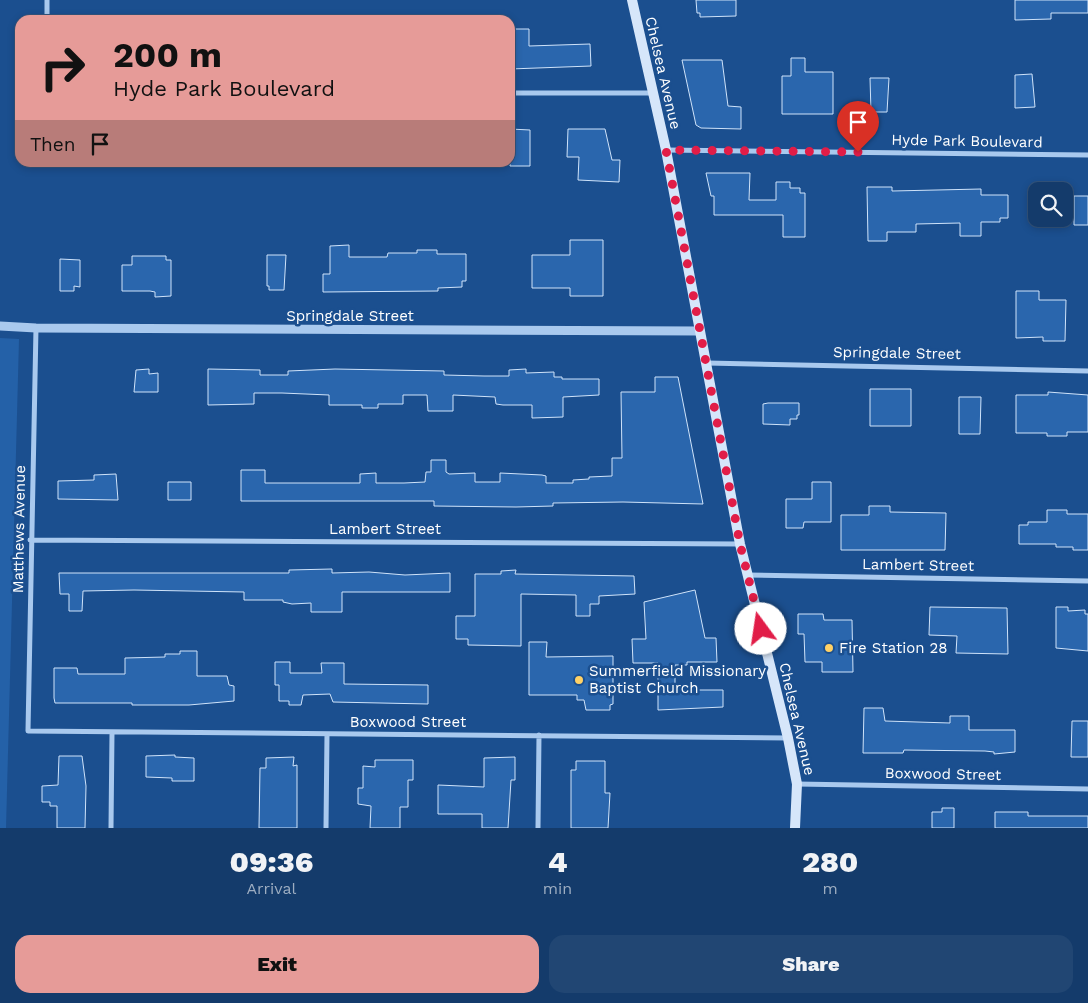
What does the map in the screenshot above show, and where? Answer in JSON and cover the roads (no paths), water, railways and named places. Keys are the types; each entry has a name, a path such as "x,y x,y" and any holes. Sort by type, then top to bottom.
{"main road":[{"name":"Chelsea Avenue","path":"632,0 666,150 740,544 788,738 797,784 795,828"}],"street":[{"path":"46,15 47,0"},
{"path":"515,93 652,93"},
{"name":"Hyde Park Boulevard","path":"666,150 1088,155"},
{"name":"Springdale Street","path":"0,326 36,328 700,331"},
{"name":"Matthews Avenue","path":"28,731 30,540 36,328"},
{"name":"Springdale Street","path":"706,363 1088,372"},
{"name":"Lambert Street","path":"30,540 740,544"},
{"name":"Lambert Street","path":"748,575 1088,581"},
{"name":"Boxwood Street","path":"28,731 788,738"},
{"path":"111,828 112,733"},
{"path":"326,828 328,734"},
{"path":"538,828 539,735"},
{"name":"Boxwood Street","path":"797,784 1088,789"}],"place":[{"name":"Fire Station 28","path":"829,648"},
{"name":"Summerfield Missionary Baptist Church","path":"579,680"}]}
